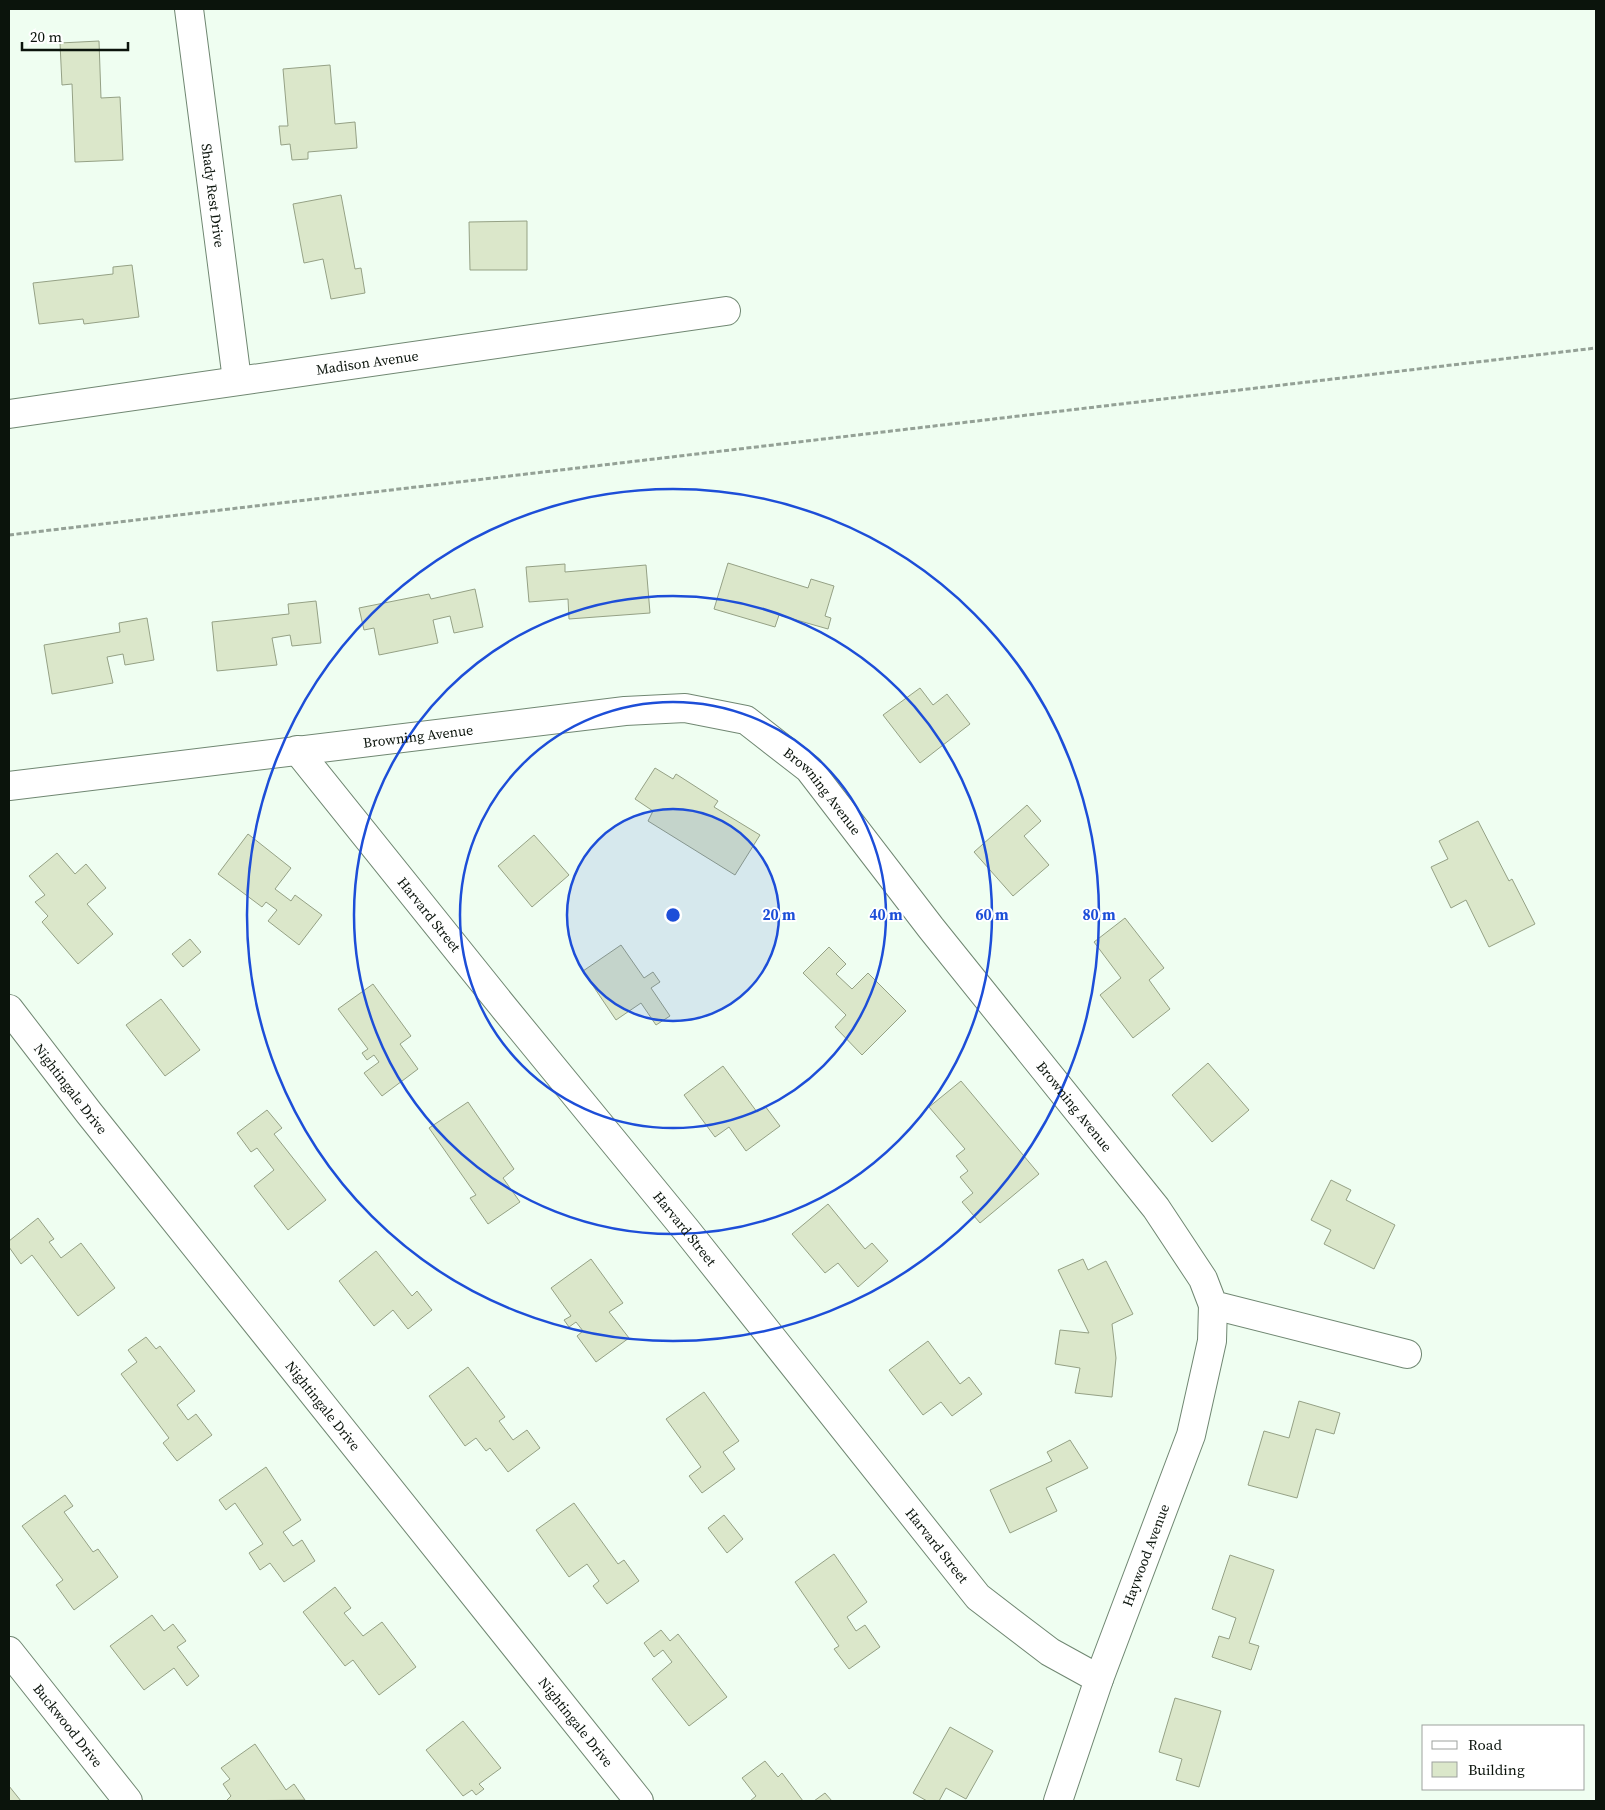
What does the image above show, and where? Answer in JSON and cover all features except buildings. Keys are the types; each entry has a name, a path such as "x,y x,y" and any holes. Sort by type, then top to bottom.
{"street":[{"name":"Shady Rest Drive","path":"190,9 237,380"},
{"name":"Madison Avenue","path":"9,414 726,311"},
{"name":"Browning Avenue","path":"9,786 625,710 685,708 746,720 809,769 931,928 1156,1208 1203,1279 1212,1304"},
{"name":"Harvard Street","path":"297,750 505,1009 687,1231 978,1597 1050,1652 1099,1679"},
{"name":"Nightingale Drive","path":"9,1009 88,1113 639,1801"},
{"path":"1212,1304 1407,1354"},
{"name":"Haywood Avenue","path":"1058,1801 1099,1679 1191,1434 1212,1341 1212,1304"},
{"name":"Buckwood Drive","path":"9,1651 128,1801"}],"path":[{"path":"9,535 1596,348"}]}
